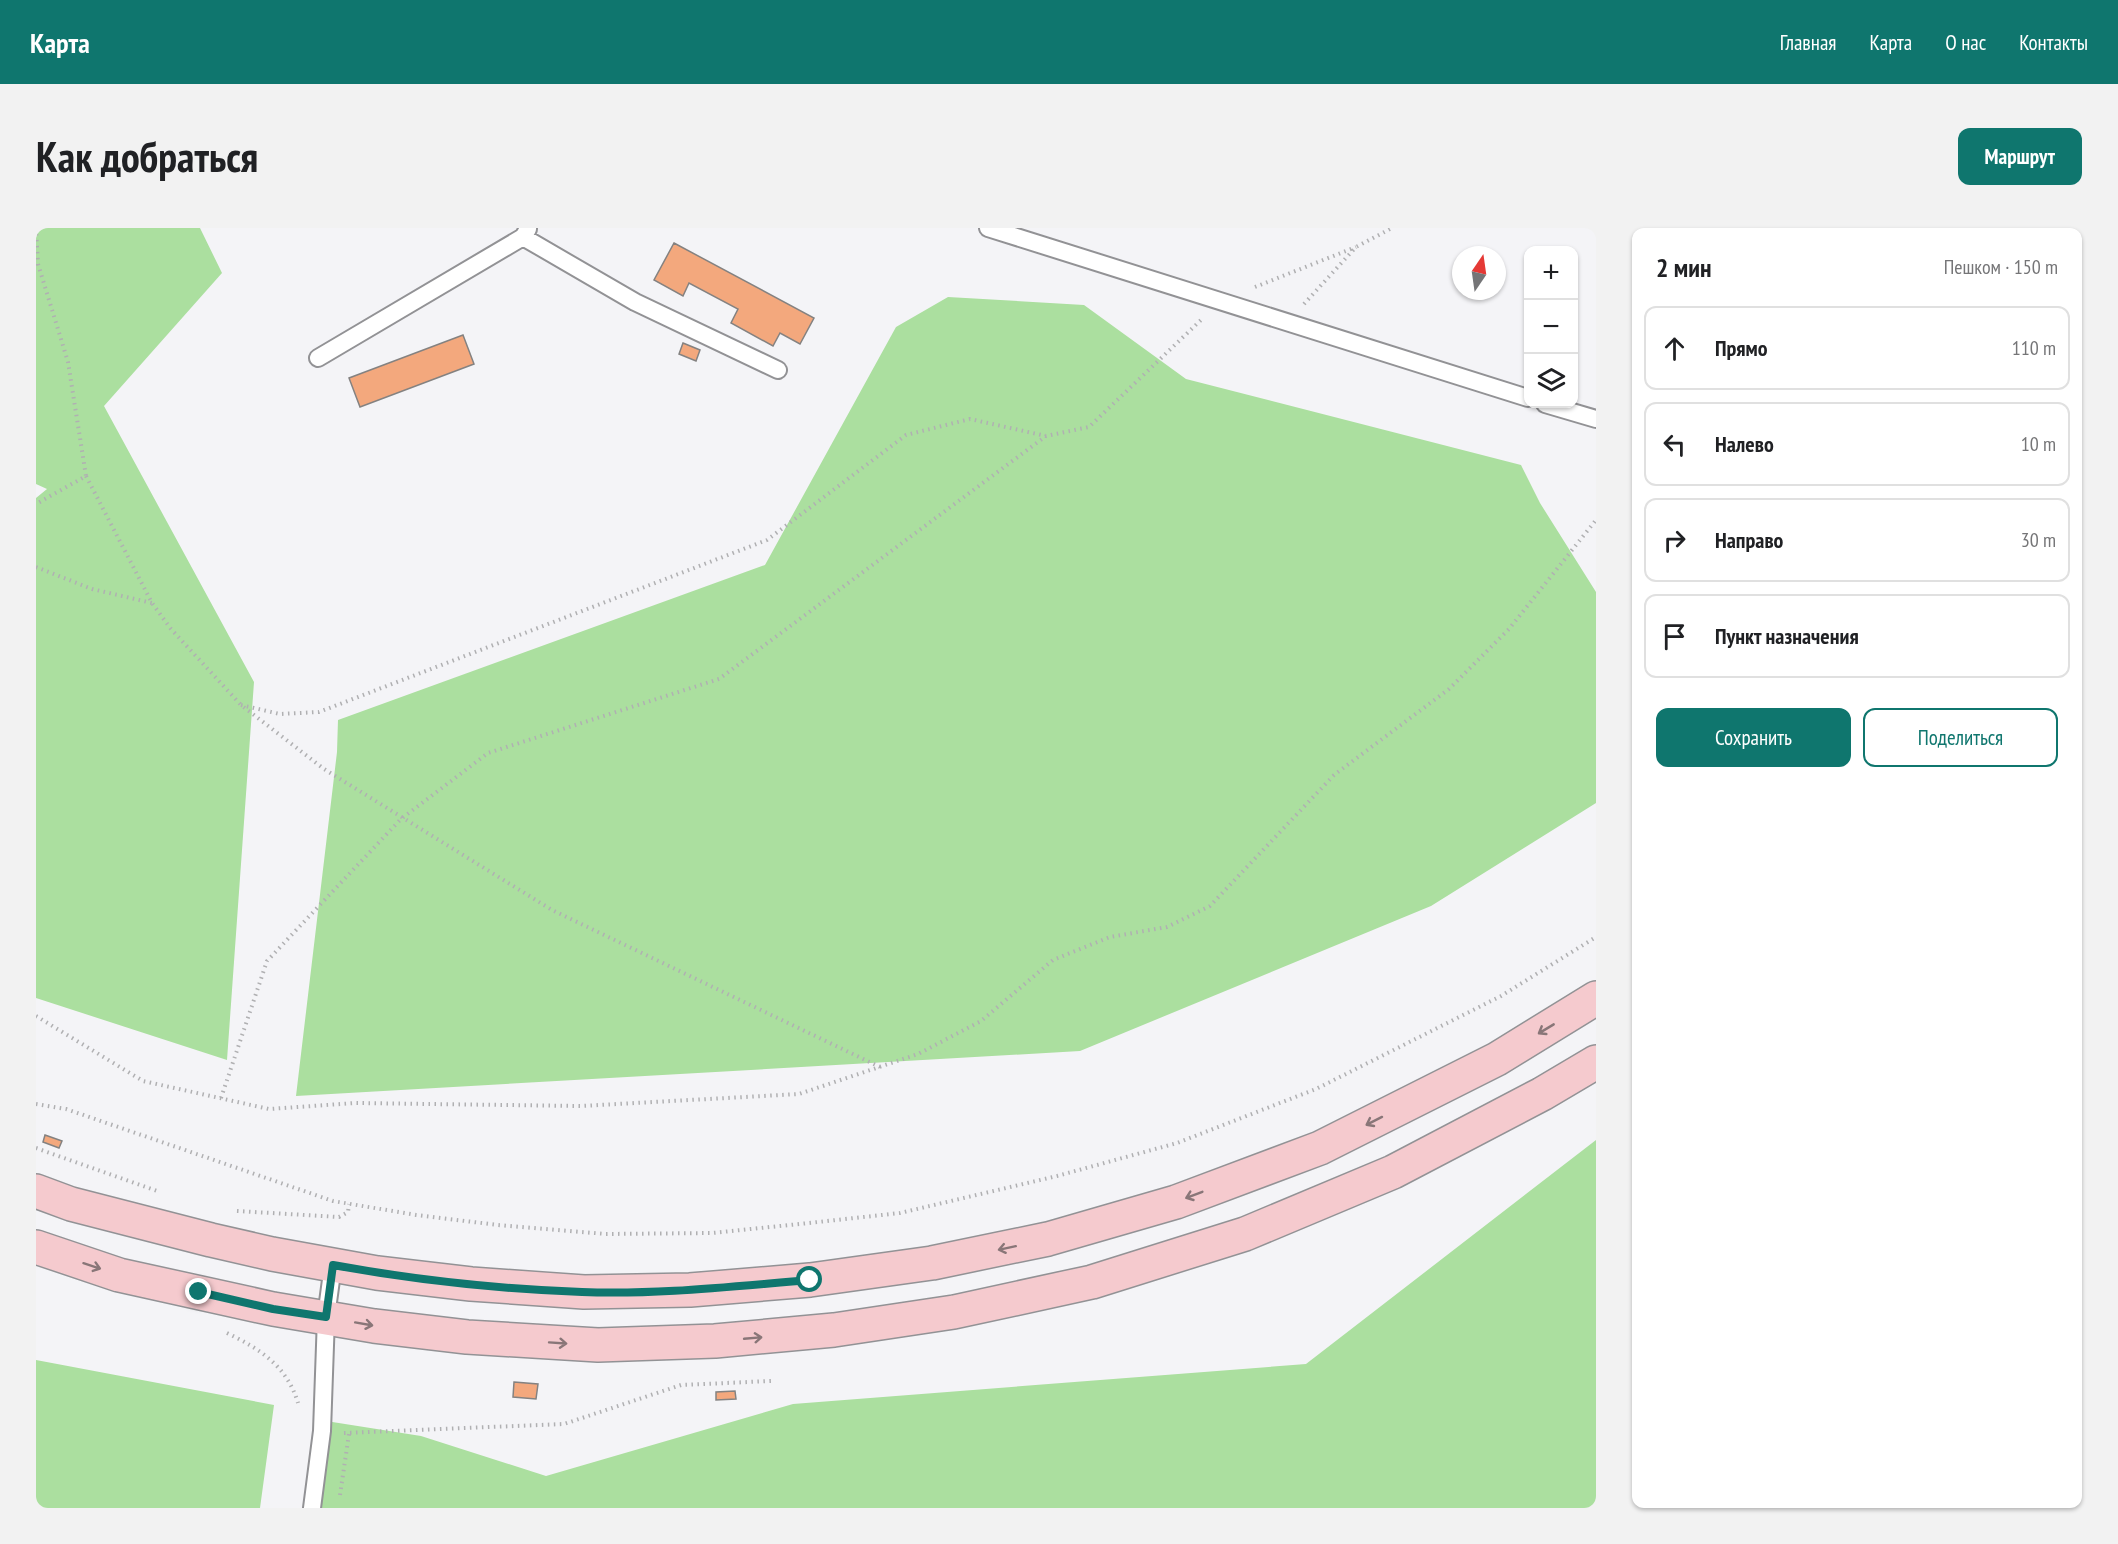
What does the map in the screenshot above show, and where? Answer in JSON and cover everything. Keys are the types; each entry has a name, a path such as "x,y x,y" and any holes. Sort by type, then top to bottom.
{"main road":[{"path":"36,1191 71,1204 211,1240 377,1273 471,1284 572,1291 690,1290 843,1276 932,1263 1048,1239 1176,1202 1320,1148 1497,1059 1596,998"},
{"path":"36,1247 119,1275 273,1309 374,1326 467,1337 598,1346 726,1340 834,1330 954,1312 1092,1282 1245,1234 1393,1172 1542,1094 1596,1062"}],"lane":[{"path":"988,228 1524,397"},
{"path":"318,358 526,233 635,302 778,370"},
{"path":"1558,408 1596,420"},
{"path":"312,1508 322,1431 326,1317 333,1265"}],"path":[{"path":"36,228 37,264 68,362 86,476 152,603 171,629 241,705 324,770 552,910 880,1067"},
{"path":"241,705 280,714 319,712 767,540 906,435 970,419 1046,436 1089,427 1220,301 1356,247 1392,228"},
{"path":"1287,323 1356,247"},
{"path":"221,1098 267,961 401,819 488,753 719,679 1046,436"},
{"path":"36,504 86,476"},
{"path":"36,1016 143,1081 269,1109 355,1103 580,1106 799,1094 918,1054 981,1021 1053,960 1110,937 1167,927 1210,906 1334,775 1449,689 1509,629 1596,520"},
{"path":"36,567 92,590 152,603"},
{"path":"36,1104 66,1109 333,1201 416,1215 606,1234 712,1233 900,1213 1057,1176 1177,1143 1316,1089 1501,996 1596,938"},
{"path":"36,1148 159,1191"},
{"path":"232,1211 339,1217 348,1212 349,1204"},
{"path":"226,1333 253,1346 277,1364 295,1393 302,1428 349,1434 564,1424 681,1385 771,1381"},
{"path":"340,1497 349,1434"}],"green space":[{"path":"36,228 200,228 222,273 104,406 254,682 227,1060 36,998 36,498 47,489 36,484"},
{"path":"948,297 1084,305 1186,379 1521,465 1540,503 1596,592 1596,803 1431,906 1080,1051 296,1096 337,752 338,720 765,565 896,327"},
{"path":"1596,1140 1596,1508 316,1508 326,1421 421,1436 546,1476 793,1404 1306,1364"},
{"path":"36,1360 274,1405 260,1508 36,1508"}],"building":[{"path":"674,243 814,318 800,344 780,333 773,346 731,323 738,309 689,283 683,296 654,280"},
{"path":"463,335 474,364 360,407 349,378"},
{"path":"683,343 700,350 696,361 679,354"},
{"path":"45,1135 62,1141 59,1148 43,1142"},
{"path":"514,1382 538,1384 536,1399 513,1397"},
{"path":"735,1391 736,1399 716,1400 716,1392"}],"route":[{"path":"199,1292 273,1309 326,1317 333,1265 377,1273 471,1284 584,1292 690,1290 810,1280"}]}
